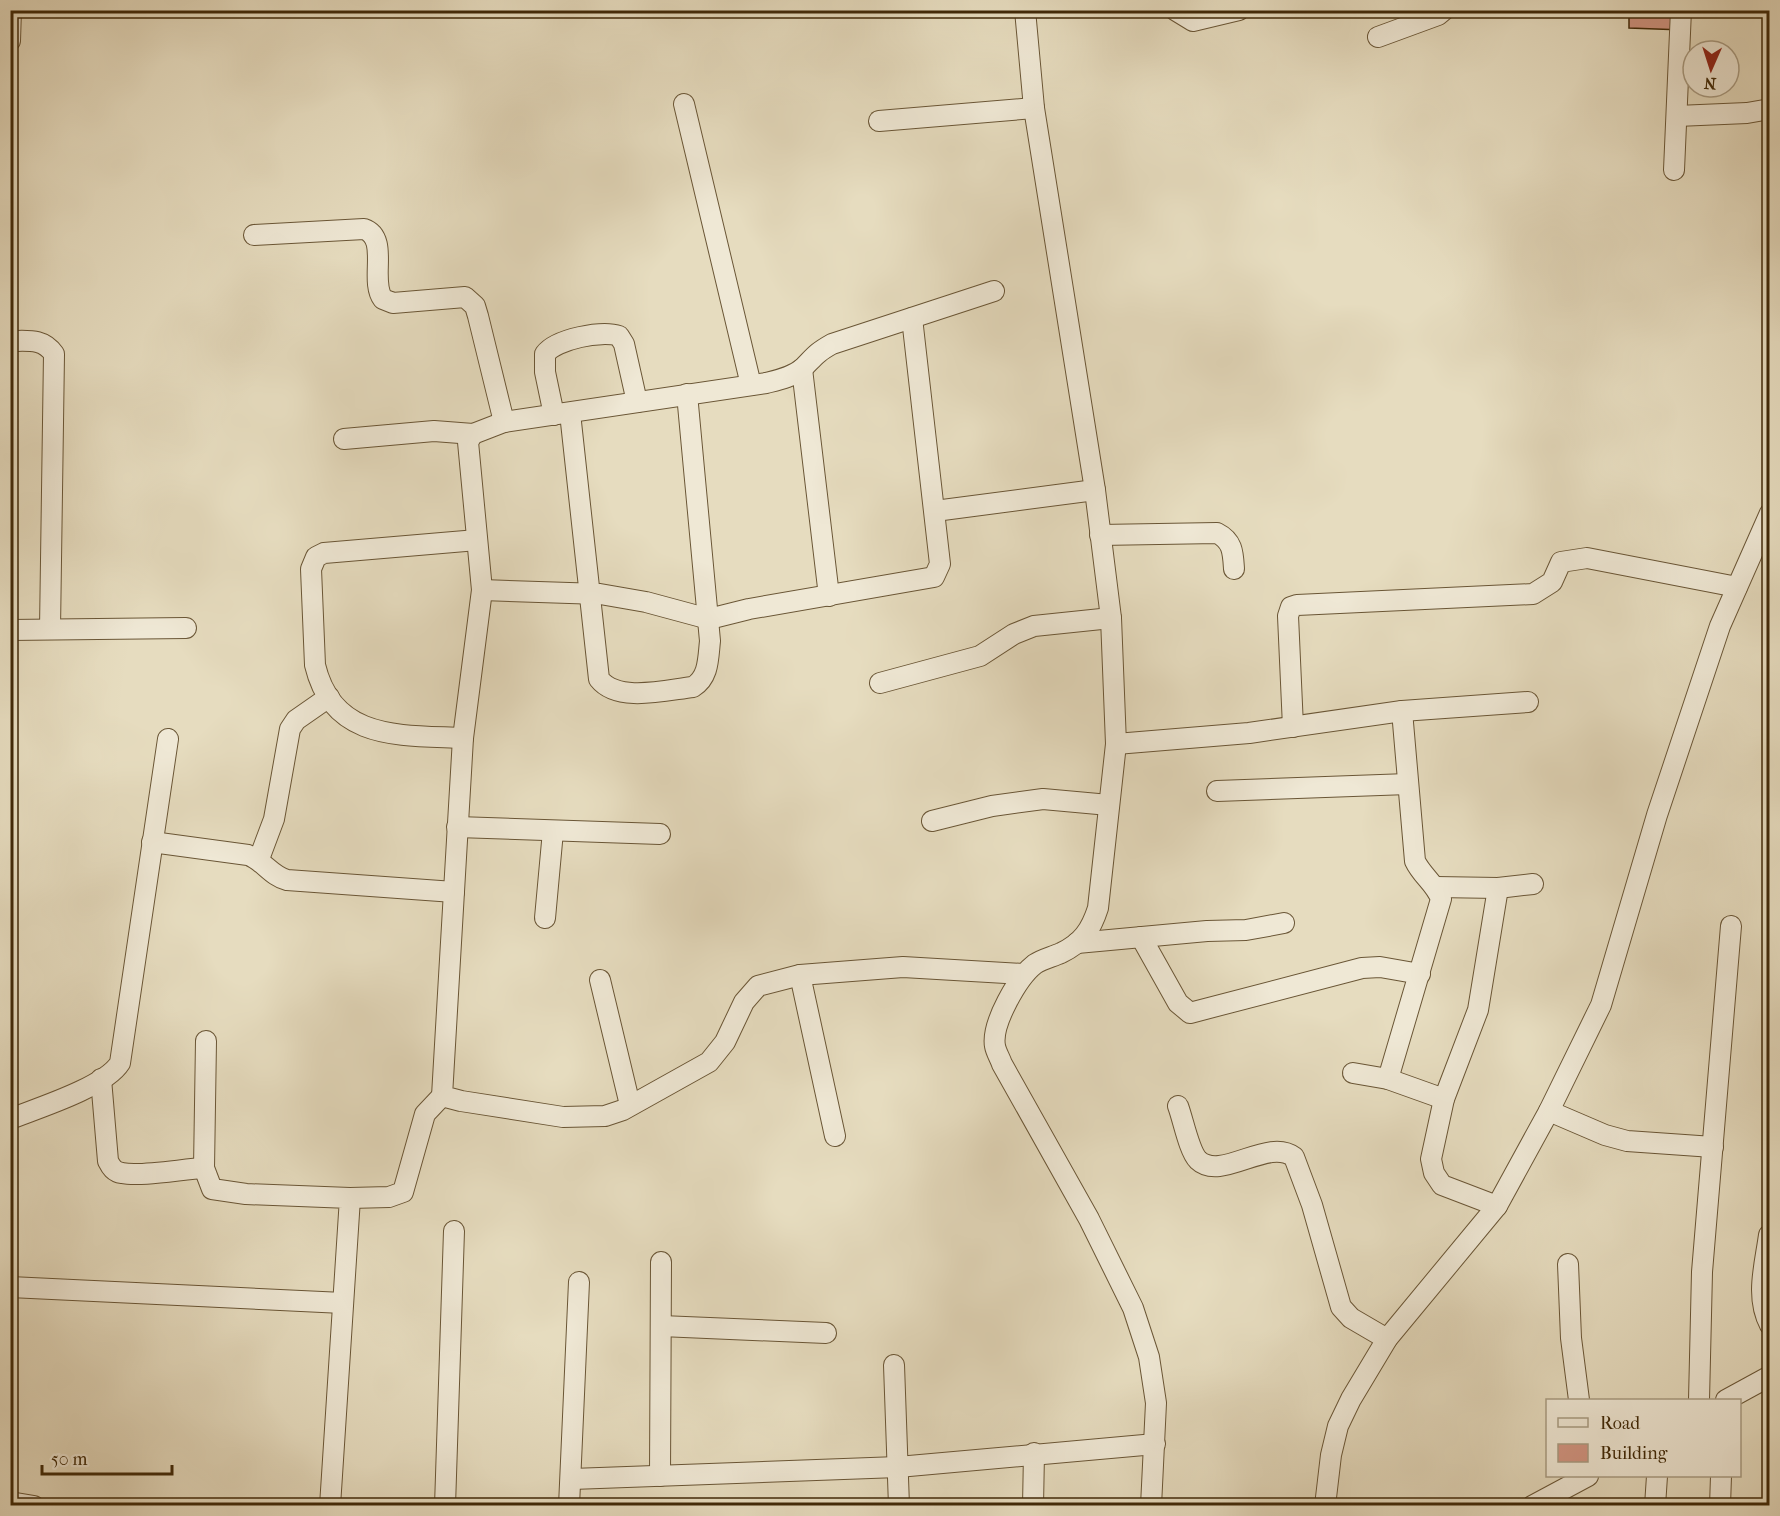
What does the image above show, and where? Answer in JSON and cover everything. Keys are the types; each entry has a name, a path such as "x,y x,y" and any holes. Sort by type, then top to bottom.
{"street":[{"path":"10,41 11,10"},
{"path":"1025,10 1034,108 1095,490 1111,618 1116,744 1098,908 1089,933 1077,943 1038,962 1023,974 995,1031 995,1046 1002,1064 1089,1219 1133,1308 1151,1368 1156,1403 1151,1506"},
{"path":"1175,10 1194,21 1239,10"},
{"path":"1378,38 1438,15 1444,10"},
{"path":"1674,170 1681,10"},
{"path":"684,104 751,385"},
{"path":"879,121 1034,108"},
{"path":"1677,116 1747,113 1770,108"},
{"path":"254,235 364,229 370,231 376,240 379,288 383,299 393,303 465,297 475,306 504,422"},
{"path":"344,439 434,431 473,434 504,422 785,378 802,369 815,353 832,344 994,291"},
{"path":"482,590 589,593 646,602 708,620 749,609 934,577 940,564 912,318"},
{"path":"638,402 624,344 619,336 600,333 555,345 545,354 545,372 562,414 589,593 599,680 607,689 619,692 693,687 702,681 705,674 710,641 687,394"},
{"path":"10,341 40,341 48,344 54,354 50,629"},
{"path":"802,369 829,596"},
{"path":"206,1041 204,1168 212,1189 219,1192 350,1198 389,1197 403,1192 424,1114 442,1095 463,738 482,590 467,453 468,442 473,434"},
{"path":"935,511 1095,490"},
{"path":"1325,1506 1331,1455 1338,1425 1351,1399 1387,1339 1497,1206 1549,1111 1601,1005 1657,815 1720,626 1737,587 1765,535 1770,513"},
{"path":"1100,535 1217,533 1229,542 1234,569"},
{"path":"463,738 396,735 349,721 329,697 318,679 315,665 311,569 316,556 324,553 477,540"},
{"path":"1293,727 1288,616 1291,607 1297,605 1533,594 1552,582 1561,562 1579,559 1737,587"},
{"path":"879,683 980,656 1014,633 1034,626 1111,618"},
{"path":"10,630 186,628"},
{"path":"259,859 274,819 290,729 296,720 329,697"},
{"path":"1116,744 1249,733 1402,711 1528,702"},
{"path":"1388,1078 1440,909 1441,899 1436,887 1420,871 1415,861 1402,711"},
{"path":"10,1119 76,1093 114,1072 120,1063 168,739"},
{"path":"1217,790 1408,784"},
{"path":"932,820 1016,801 1066,799 1109,805"},
{"path":"457,827 660,834"},
{"path":"545,918 553,831"},
{"path":"152,842 248,855 259,859 278,877 287,880 454,891"},
{"path":"1436,887 1498,888 1533,884"},
{"path":"1497,1206 1442,1185 1434,1173 1431,1160 1444,1099 1478,1010 1498,888"},
{"path":"1077,943 1246,930 1284,923"},
{"path":"1699,1399 1702,1272 1731,926"},
{"path":"1141,937 1178,1003 1190,1013 1362,968 1380,967 1420,974"},
{"path":"442,1095 460,1101 563,1117 605,1116 709,1062 725,1042 744,1002 758,986 800,975 903,967 1023,974"},
{"path":"800,975 835,1136"},
{"path":"600,980 630,1105"},
{"path":"1353,1073 1388,1078 1444,1099"},
{"path":"101,1079 107,1152 112,1168 129,1173 204,1168"},
{"path":"1178,1106 1195,1154 1203,1163 1218,1166 1280,1152 1294,1157 1312,1205 1341,1307 1351,1318 1387,1339"},
{"path":"1549,1111 1605,1135 1627,1141 1713,1147"},
{"path":"330,1506 350,1198"},
{"path":"445,1506 454,1231"},
{"path":"1769,1234 1761,1296 1764,1313 1770,1325"},
{"path":"660,1476 661,1262"},
{"path":"1568,1264 1571,1338 1579,1399"},
{"path":"569,1506 579,1282"},
{"path":"10,1287 343,1303"},
{"path":"661,1326 826,1333"},
{"path":"894,1365 899,1506"},
{"path":"1730,1399 1770,1376"},
{"path":"572,1479 898,1467 1034,1453 1155,1444"},
{"path":"1034,1453 1034,1506"},
{"path":"1532,1506 1586,1477"},
{"path":"1655,1506 1657,1477"},
{"path":"1720,1506 1721,1477"},
{"path":"10,1502 34,1506"}],"building":[{"path":"1629,10 1684,10 1683,30 1629,28"}]}
